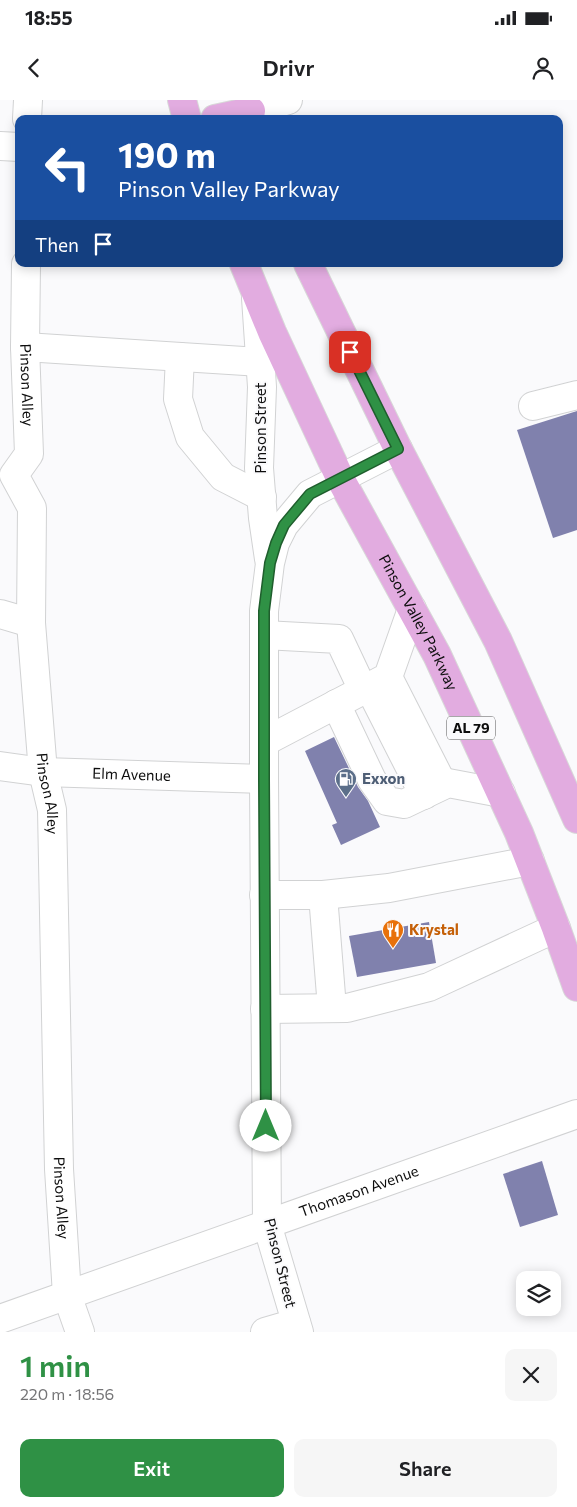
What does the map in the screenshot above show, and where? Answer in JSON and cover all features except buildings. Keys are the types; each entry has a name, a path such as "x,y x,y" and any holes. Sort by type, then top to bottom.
{"main road":[{"path":"182,100 186,115"},
{"path":"231,115 251,110"},
{"name":"Pinson Valley Parkway","path":"245,267 272,332 341,480 438,655 530,860 577,987"},
{"path":"309,267 398,449 498,641 577,819"}],"street":[{"path":"27,115 28,100"},
{"path":"251,110 288,100"},
{"path":"0,146 15,147"},
{"name":"Pinson Alley","path":"26,267 25,348 29,454 7,472 32,508 31,623 43,772 52,810 58,1170 67,1295 80,1332"},
{"name":"Pinson Street","path":"256,292 262,387 260,468 270,563"},
{"path":"25,348 260,362"},
{"path":"180,357 178,399 190,437 223,477 262,497"},
{"path":"533,406 577,395"},
{"name":"Pinson Street","path":"297,1327 267,1224 264,611 270,563 284,525 310,494 341,480 398,449"},
{"path":"264,742 361,691 412,609"},
{"path":"0,614 31,623"},
{"path":"264,635 339,639 361,691 424,795"},
{"path":"361,691 424,795"},
{"name":"Elm Avenue","path":"0,766 43,772 264,779"},
{"path":"424,795 448,783 501,793"},
{"path":"264,895 323,895 389,888 530,860"},
{"path":"323,895 332,1008"},
{"path":"265,1009 347,1008 430,987 556,928"},
{"name":"Thomason Avenue","path":"0,1319 577,1114"},
{"path":"266,1332 297,1327"}],"place":[{"name":"Exxon","path":"346,798"},
{"name":"Krystal","path":"393,949"}],"route":[{"path":"266,1126 264,611 270,563 284,525 310,494 341,480 398,449 350,352"}]}
